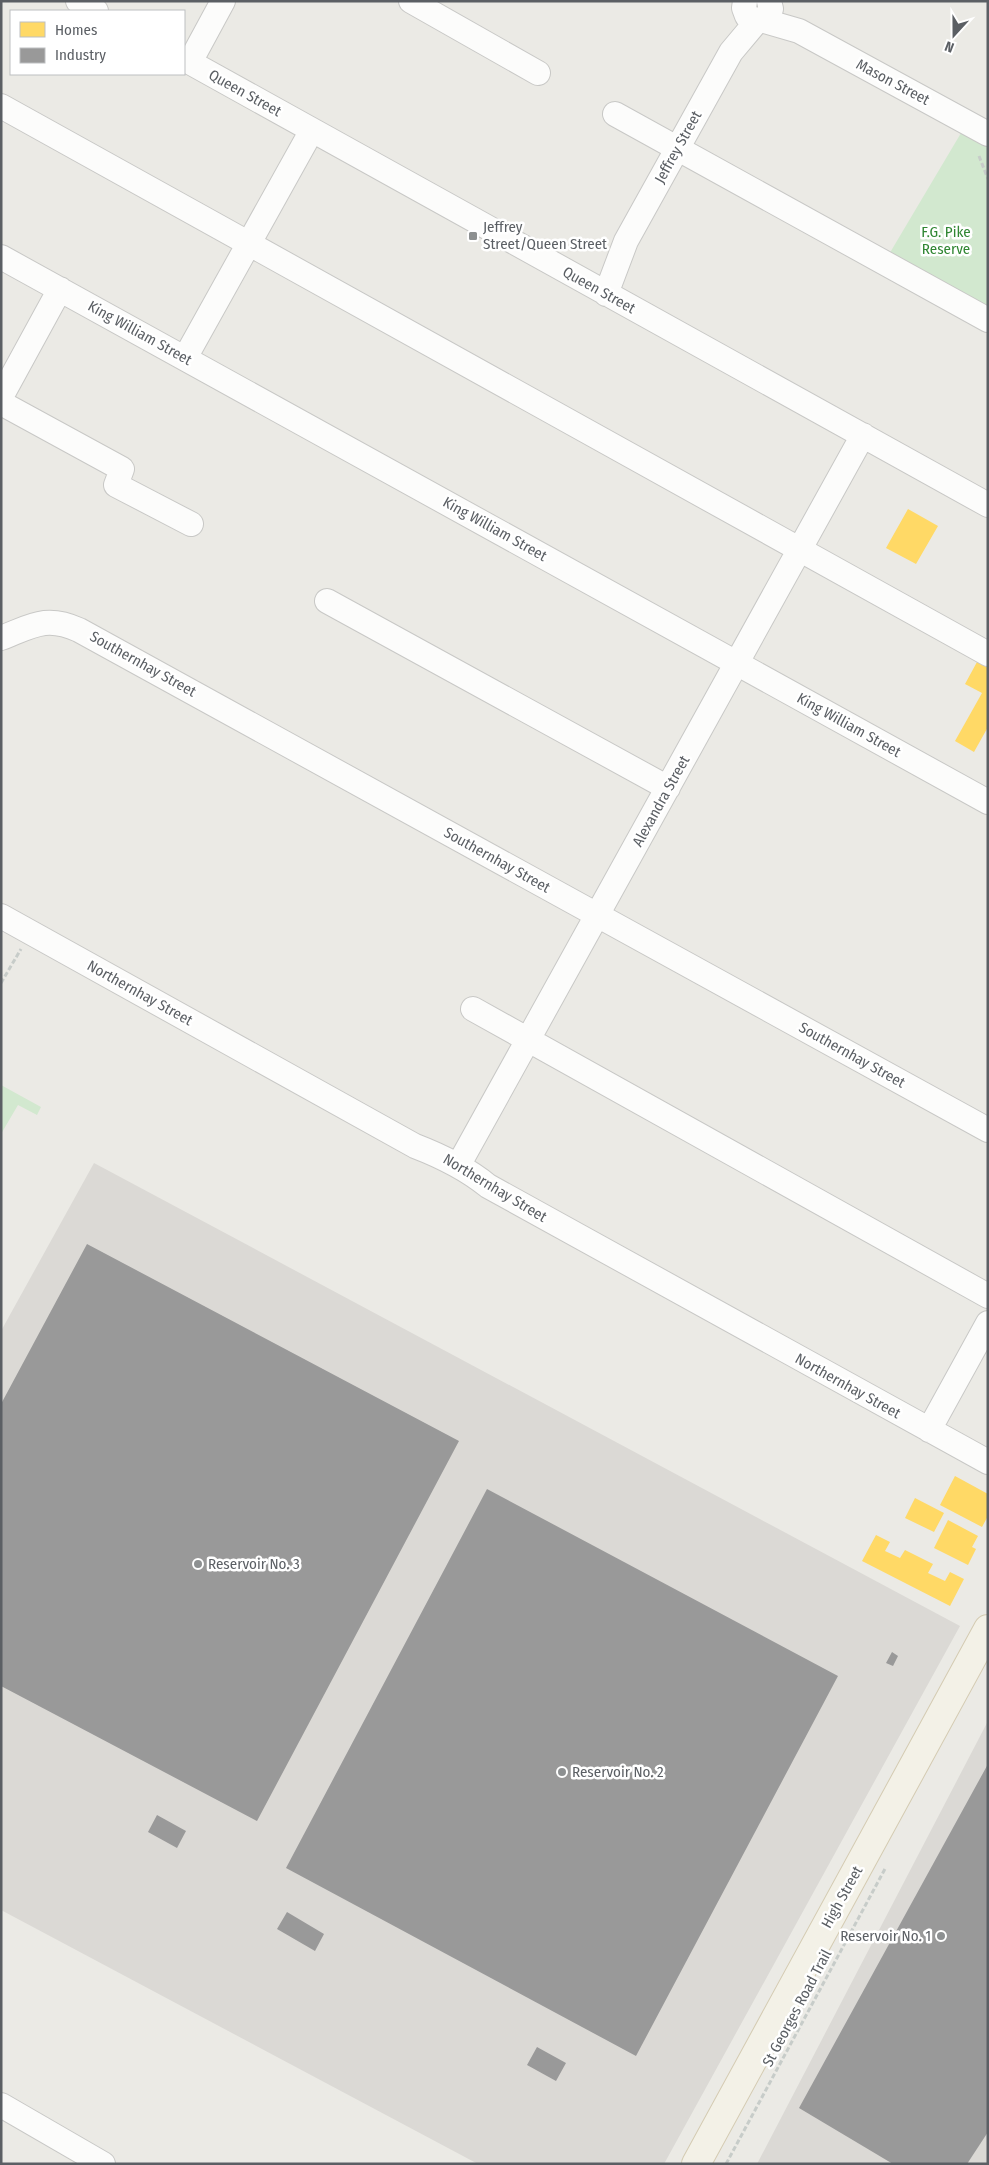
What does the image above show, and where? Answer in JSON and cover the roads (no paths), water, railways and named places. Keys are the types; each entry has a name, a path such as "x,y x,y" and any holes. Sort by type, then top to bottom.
{"main road":[{"name":"High Street","path":"696,2164 988,1629"}],"street":[{"path":"78,1 94,10"},
{"path":"187,61 223,1"},
{"path":"411,1 538,73"},
{"name":"Mason Street","path":"753,9 799,31 988,134"},
{"name":"Jeffrey Street","path":"599,290 603,270 626,241 753,9"},
{"name":"Queen Street","path":"187,61 988,505"},
{"path":"1,106 988,654"},
{"path":"615,114 677,150 988,320"},
{"path":"185,358 312,130"},
{"name":"King William Street","path":"1,257 988,802"},
{"path":"1,397 60,289"},
{"path":"1,403 122,469 116,485 191,524"},
{"name":"Alexandra Street","path":"458,1166 863,435"},
{"path":"327,601 668,788"},
{"name":"Southernhay Street","path":"1,638 44,622 63,623 79,630 988,1130"},
{"name":"Northernhay Street","path":"1,916 415,1146 458,1166 488,1186 988,1462"},
{"path":"473,1010 988,1296"},
{"path":"929,1430 988,1323"},
{"path":"1,2105 103,2164"}],"place":[{"name":"Jeffrey Street/Queen Street","path":"473,236"},
{"name":"Reservoir No. 3","path":"198,1564"},
{"name":"Reservoir No. 2","path":"562,1772"},
{"name":"Reservoir No. 1","path":"941,1936"}],"park label":[{"name":"F.G. Pike Reserve","path":"946,240"}]}
